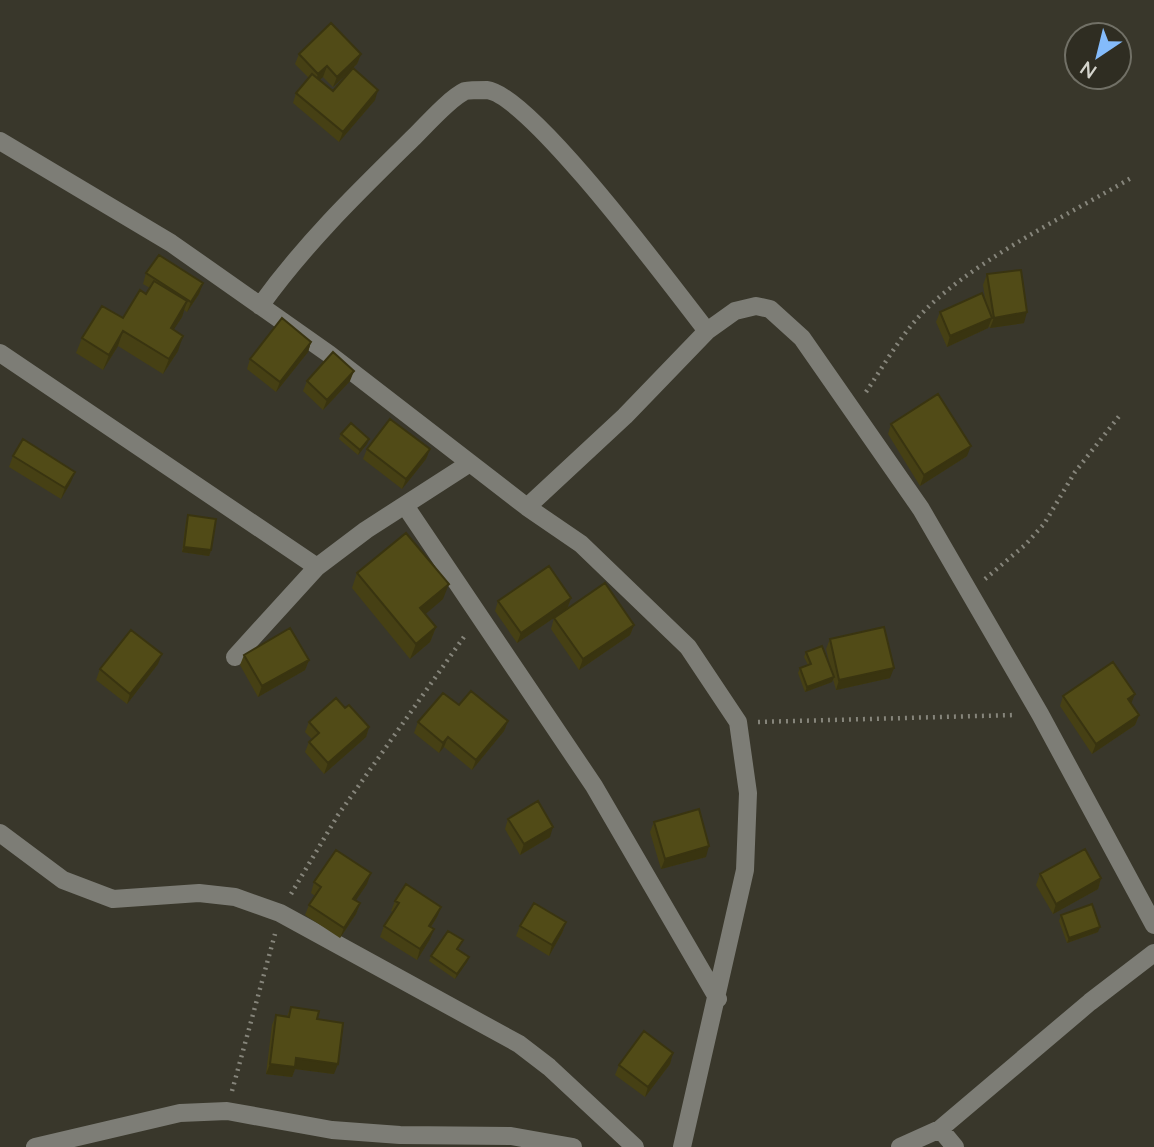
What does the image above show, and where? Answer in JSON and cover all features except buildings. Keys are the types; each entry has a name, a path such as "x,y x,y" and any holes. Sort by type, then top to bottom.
{"street":[{"path":"260,306 290,264 333,214 435,117 466,91 489,90 506,98 548,136 603,199 708,331"},
{"path":"0,141 171,243 329,354 527,507 581,544 688,647 738,722 748,793 745,870 718,999 701,1056 682,1147"},
{"path":"527,507 625,415 708,331 735,312 756,306 770,309 802,338 921,509 1040,714 1154,925"},
{"path":"0,353 317,567"},
{"path":"235,657 317,567 366,530 406,507 470,463"},
{"path":"406,507 481,614 594,786 718,999"},
{"path":"0,833 63,880 113,899 199,893 234,897 281,913 519,1044 550,1066 635,1147"},
{"path":"900,1147 940,1129 1090,1002 1154,953"},
{"path":"35,1147 180,1113 227,1111 332,1130 400,1135 511,1136 573,1147"},
{"path":"940,1129 955,1147"}],"path":[{"path":"853,410 916,320 953,287 989,262 1131,178"},
{"path":"970,596 1044,524 1075,472 1120,415"},
{"path":"227,1111 281,913 338,815 481,614"},
{"path":"738,722 1040,714"}]}
